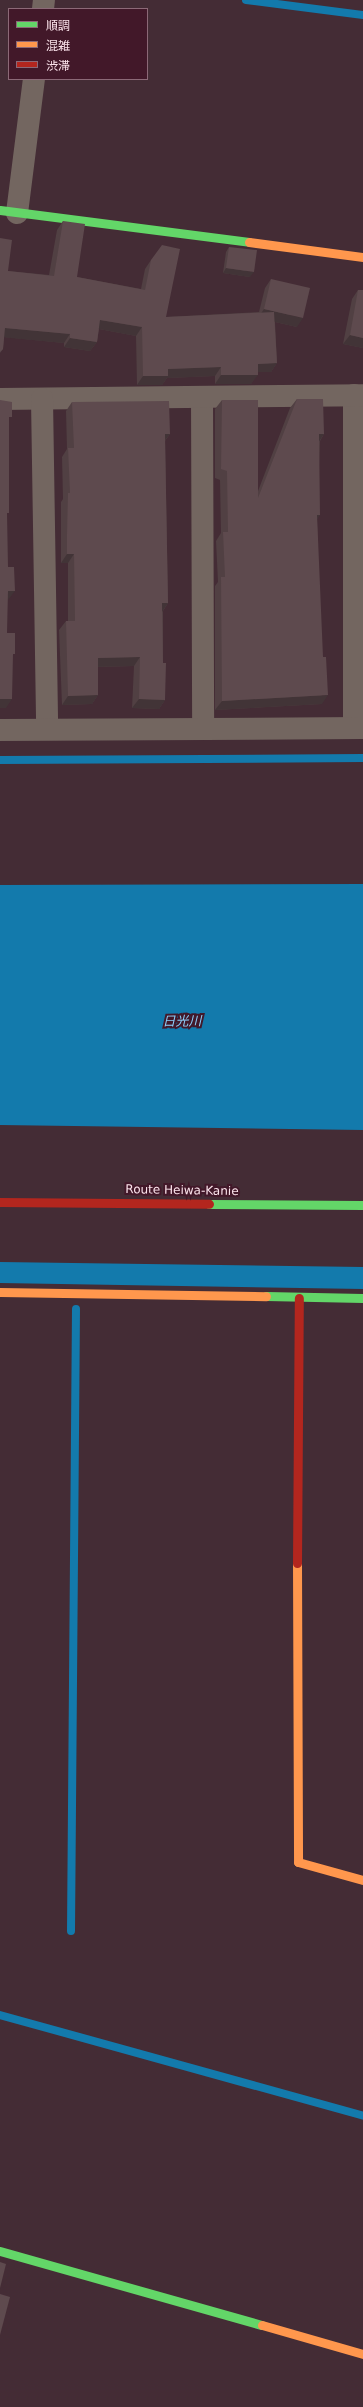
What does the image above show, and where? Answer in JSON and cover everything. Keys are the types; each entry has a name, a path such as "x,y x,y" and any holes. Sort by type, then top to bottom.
{"street":[{"path":"34,80 8,212 363,257"},
{"path":"0,399 358,395 359,728 0,730"},
{"path":"202,397 202,729"},
{"path":"42,399 47,730"},
{"name":"Route Heiwa-Kanie","path":"0,1202 363,1205"},
{"path":"0,1292 363,1298"},
{"path":"299,1298 296,1828 298,1862 363,1880"},
{"path":"0,2251 363,2354"}],"water":[{"name":"日光川","path":"363,884 363,1130 0,1125 0,885"},
{"path":"0,1262 363,1267 363,1289 0,1283"}],"building":[{"path":"63,221 85,224 77,277 145,290 151,260 162,245 180,249 166,317 274,312 277,363 258,364 258,375 221,375 221,367 168,369 168,376 143,376 142,327 100,320 97,342 70,338 70,334 5,328 3,349 0,352 0,238 12,240 8,271 54,276"},
{"path":"229,247 257,250 254,272 226,268"},
{"path":"271,279 310,288 303,318 264,309"},
{"path":"358,290 363,290 363,338 350,335"},
{"path":"297,399 323,399 324,434 319,434 320,515 317,515 323,657 326,657 328,695 222,701 221,577 225,577 223,532 228,532 227,471 221,469 222,400 258,400 258,498"},
{"path":"0,400 12,402 12,417 9,417 9,513 7,513 8,567 14,567 15,591 8,591 7,633 15,633 12,699 0,699"},
{"path":"169,401 170,434 165,434 168,603 162,603 163,663 166,663 165,700 139,699 140,657 98,658 98,695 68,696 66,621 75,621 74,554 67,554 68,493 70,493 68,448 74,448 72,402"},
{"path":"0,2262 6,2264 0,2288"},
{"path":"0,2294 10,2297 0,2335"}],"waterway":[{"path":"246,0 363,15"},
{"path":"0,760 363,758"},
{"path":"71,1931 76,1309"},
{"path":"0,2015 363,2116"}],"traffic: fast":[{"path":"0,210 249,242"},
{"path":"209,1204 363,1205"},
{"path":"266,1296 363,1298"},
{"path":"0,2251 262,2325"}],"traffic: slow":[{"path":"249,242 363,257"},
{"path":"0,1292 266,1296"},
{"path":"297,1563 298,1862 363,1880"},
{"path":"262,2325 363,2354"}],"traffic: jam":[{"path":"0,1202 209,1204"},
{"path":"297,1563 299,1298"}]}
